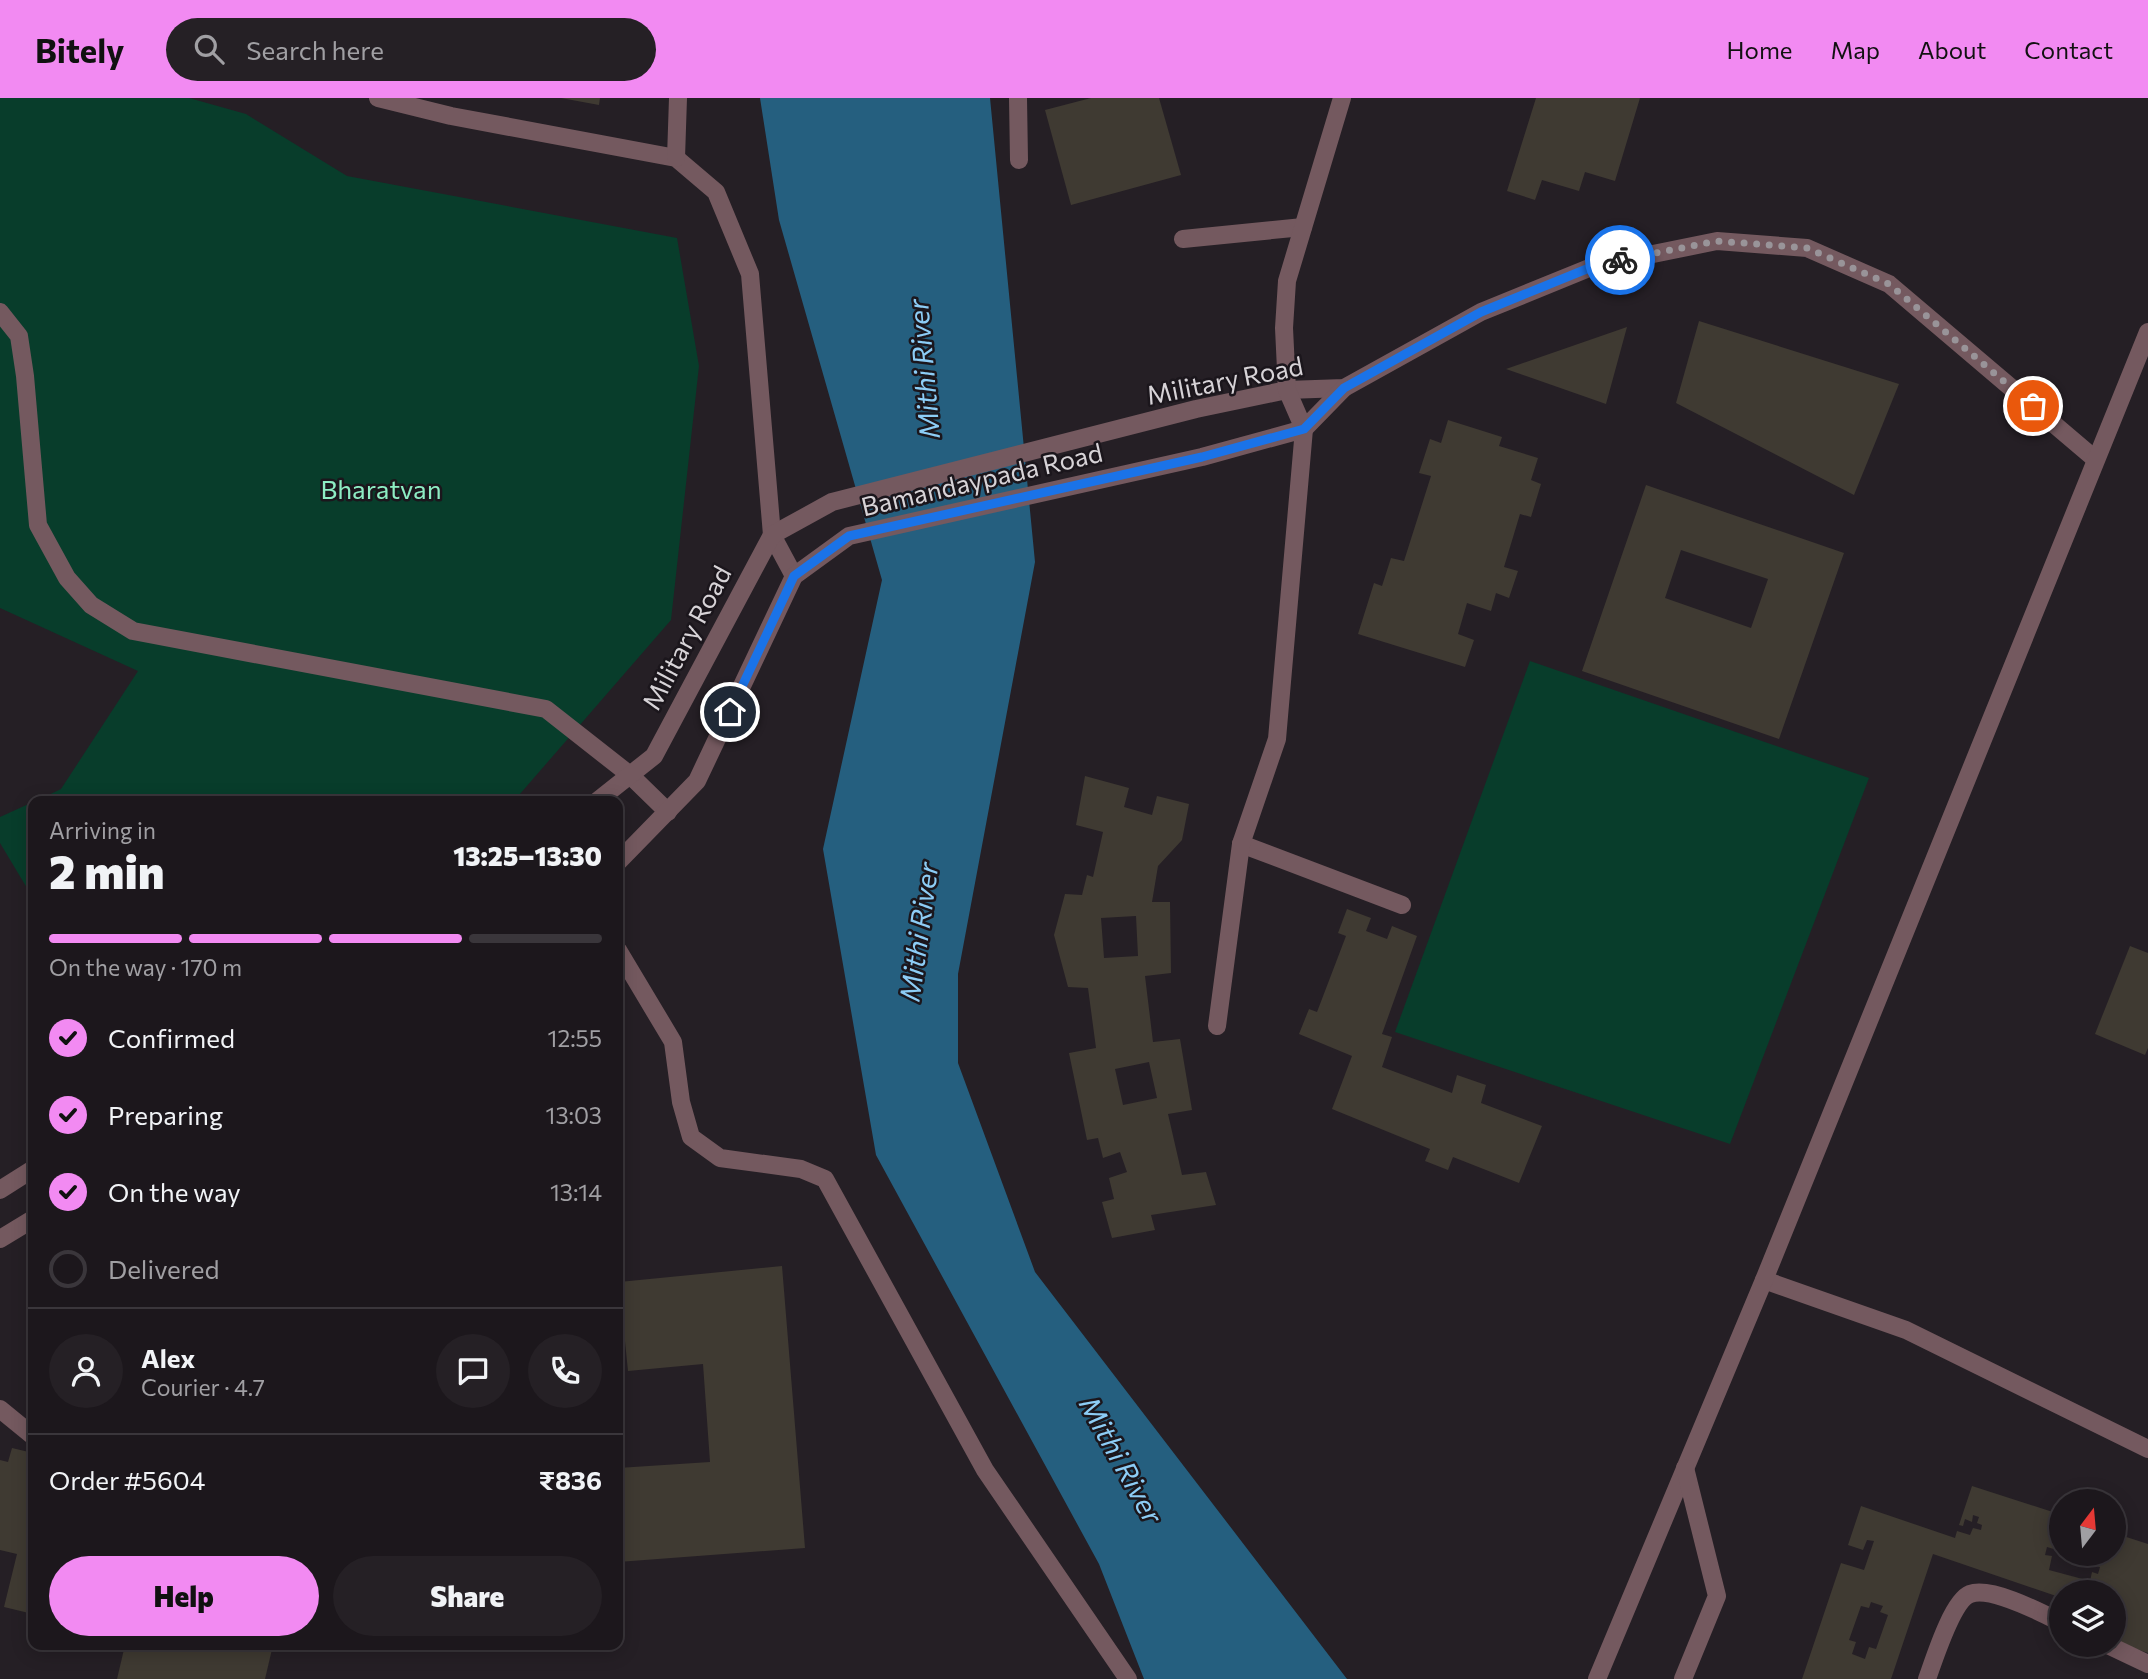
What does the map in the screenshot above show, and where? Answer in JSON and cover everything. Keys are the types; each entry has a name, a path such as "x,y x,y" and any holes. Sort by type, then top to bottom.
{"street":[{"path":"378,98 450,116 676,158 716,192 750,274 772,535 794,576"},
{"path":"676,158 678,98"},
{"path":"1018,98 1019,160"},
{"path":"1217,1026 1241,844 1277,739 1304,429 1287,390 1284,328 1287,281 1342,98"},
{"path":"1183,239 1303,226"},
{"name":"Military Road","path":"604,796 654,756 772,535 832,502 1196,409 1287,390 1344,388 1481,312 1594,266 1717,241 1807,248 1889,284 2095,459"},
{"path":"0,312 19,336 38,525 67,578 91,605 133,631 546,709 630,775 668,811"},
{"path":"1597,1679 1764,1280 2148,332"},
{"path":"1304,429 1344,388"},
{"name":"Bamandaypada Road","path":"623,857 697,781 794,576 849,536 1202,457 1304,429"},
{"path":"1241,844 1402,905"},
{"path":"623,958 673,1042 681,1102 691,1137 720,1158 801,1169 825,1179 985,1470 1128,1679"},
{"path":"0,1190 28,1172"},
{"path":"0,1239 28,1222"},
{"path":"1764,1280 1906,1330 2148,1449"},
{"path":"0,1409 28,1432"},
{"path":"1683,1679 1717,1597 1685,1468"},
{"path":"1927,1679 1955,1610 1968,1595 1980,1592 1998,1596 2049,1618"},
{"path":"2126,1654 2148,1664"}],"green space":[{"name":"Bharatvan","path":"0,98 189,98 246,114 347,176 677,238 699,366 671,620 518,796 46,796 61,789 138,671 0,608"},
{"path":"1530,661 1869,778 1730,1144 1395,1032"},
{"path":"28,804 28,890 0,843 0,817"}],"water":[{"name":"Mithi River","path":"760,98 990,98 1035,562 958,974 958,1063 1035,1272 1347,1679 1144,1679 1099,1564 876,1155 823,849 882,580 779,220"}],"building":[{"path":"561,98 600,98 599,105"},
{"path":"1091,98 1159,98 1181,175 1071,205 1045,110"},
{"path":"1536,98 1640,98 1615,181 1585,172 1579,191 1542,180 1535,200 1507,191"},
{"path":"1699,321 1899,384 1854,495 1676,403"},
{"path":"1627,327 1606,404 1506,369"},
{"path":"1448,420 1502,437 1499,446 1538,458 1531,480 1541,484 1531,517 1520,514 1504,567 1518,571 1509,598 1496,593 1491,611 1467,603 1458,634 1474,640 1465,667 1358,634 1374,583 1382,586 1391,558 1404,561 1431,476 1419,473 1430,439 1441,443"},
{"path":"1646,485 1844,553 1779,739 1582,671","holes":["1681,550 1768,579 1751,628 1665,598"]},
{"path":"1085,776 1129,788 1124,807 1152,815 1157,796 1189,804 1182,840 1158,866 1152,902 1170,902 1171,973 1145,976 1153,1042 1180,1039 1192,1110 1168,1114 1182,1175 1206,1172 1216,1205 1151,1215 1155,1230 1112,1238 1102,1202 1114,1199 1109,1178 1127,1172 1120,1152 1103,1158 1098,1138 1087,1140 1069,1053 1096,1048 1088,988 1068,987 1054,935 1065,894 1082,895 1087,875 1093,877 1103,832 1076,825","holes":["1136,916 1138,956 1104,958 1101,918","1149,1062 1157,1098 1123,1105 1115,1069"]},
{"path":"1347,909 1371,918 1366,931 1387,939 1392,926 1417,936 1382,1034 1392,1037 1382,1067 1452,1093 1457,1075 1486,1085 1481,1103 1542,1126 1519,1183 1453,1157 1448,1170 1425,1161 1430,1149 1332,1109 1352,1056 1299,1034 1309,1009 1317,1012 1346,936 1338,933"},
{"path":"2130,946 2148,953 2148,1048 2145,1055 2095,1034"},
{"path":"782,1266 805,1548 623,1562 623,1468 710,1462 703,1364 628,1371 623,1322 623,1282"},
{"path":"12,1448 28,1452 28,1613 4,1607 17,1554 0,1550 0,1460 8,1462"},
{"path":"1972,1486 2049,1511 2049,1548 2045,1555 2049,1556 2049,1570 2086,1580 2049,1580 2049,1594 1933,1554 1891,1679 1802,1679 1841,1563 1864,1570 1874,1541 1867,1540 1863,1550 1848,1545 1861,1506 1955,1538 1957,1531 1970,1535 1973,1528 1981,1530 1982,1525 1977,1523 1979,1517 1973,1515 1972,1522 1965,1519 1963,1526 1959,1525","holes":["1871,1602 1883,1606 1880,1612 1888,1615 1876,1649 1869,1647 1865,1659 1852,1654 1856,1642 1849,1640 1861,1606 1869,1608"]},
{"path":"2126,1537 2148,1544 2148,1653 2126,1645 2126,1580 2090,1580 2092,1572 2098,1574 2100,1567 2095,1566 2126,1566"},
{"path":"124,1650 272,1650 265,1679 117,1679"}],"way so far":[{"path":"1620,260 1717,241 1807,248 1889,284 2033,406"}],"route":[{"path":"730,712 794,576 849,536 1202,457 1304,429 1344,388 1481,312 1594,266 1620,260"}]}
